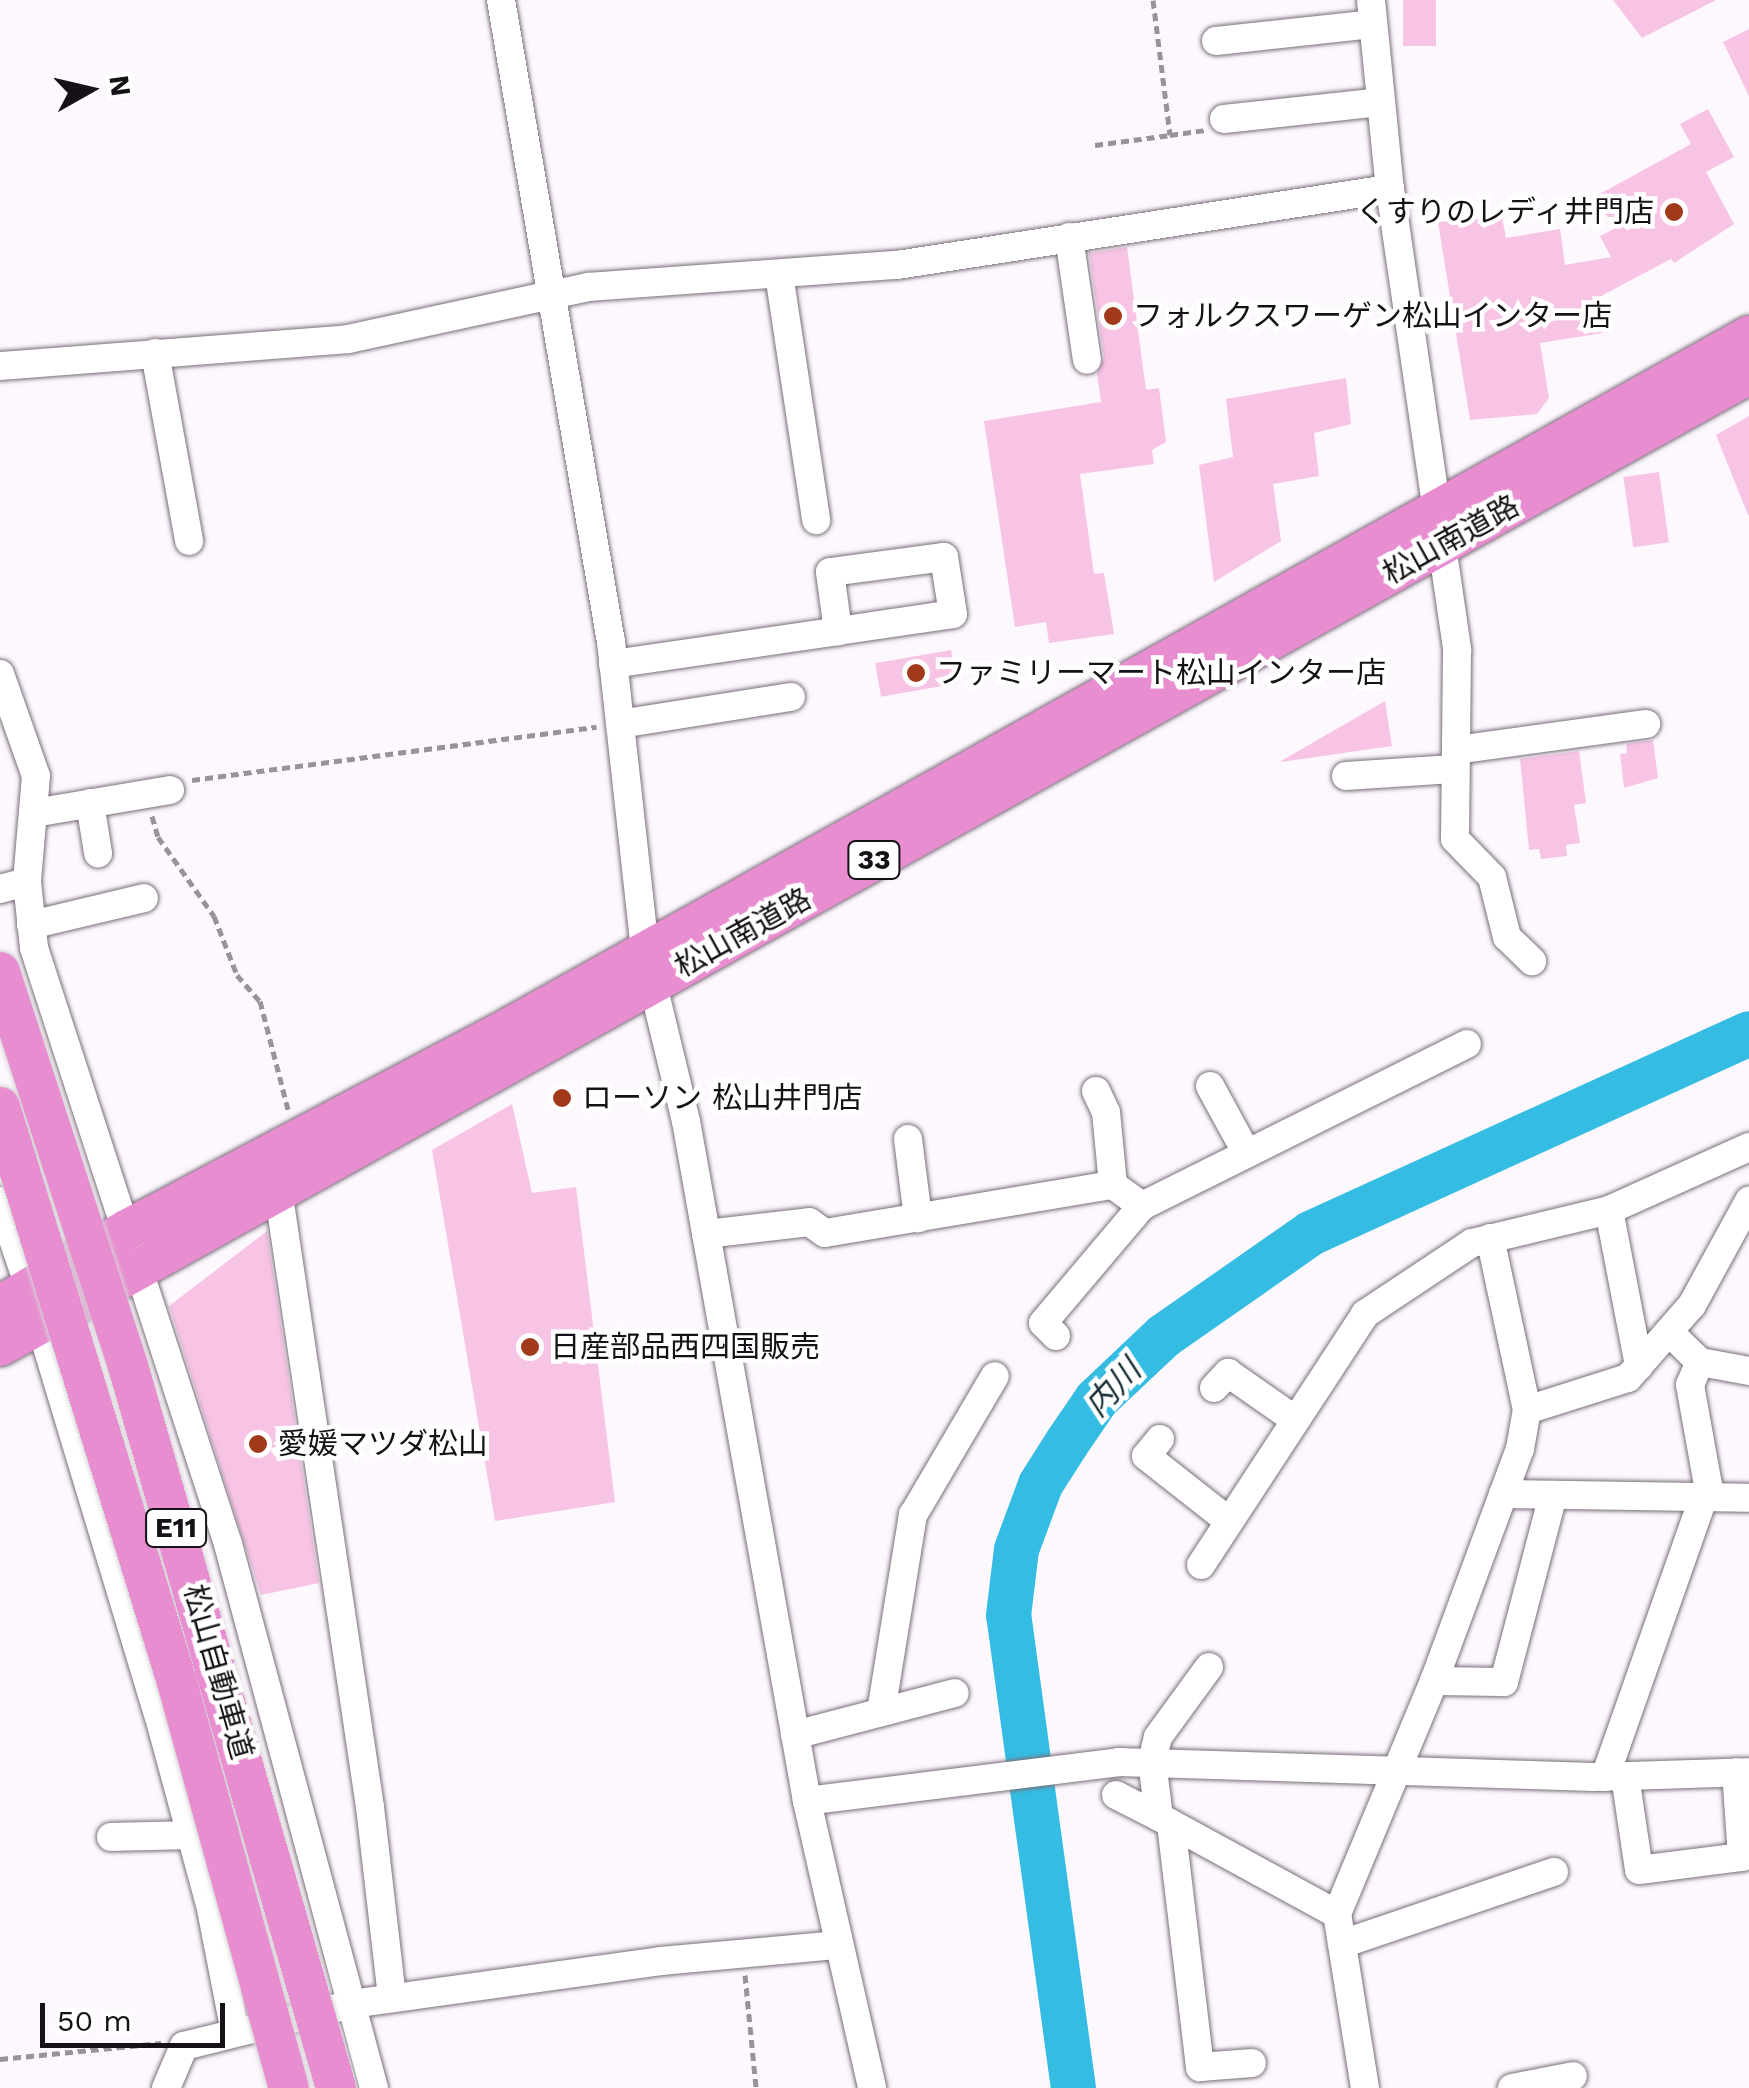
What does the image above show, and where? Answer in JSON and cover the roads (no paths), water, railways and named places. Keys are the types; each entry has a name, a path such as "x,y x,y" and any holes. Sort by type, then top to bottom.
{"highway":[{"name":"松山南道路","path":"0,1306 134,1247 279,1192 650,967 1439,527 1749,336"},
{"name":"松山南道路","path":"1439,527 1749,374"},
{"name":"松山南道路","path":"0,1346 282,1134 650,967"},
{"name":"松山自動車道","path":"0,972 128,1366 336,2088"},
{"name":"松山自動車道","path":"0,1107 177,1682 289,2088"}],"street":[{"path":"501,0 613,664 650,967 706,1234 807,1801 872,2088"},
{"path":"1216,41 1371,12 1390,190 1457,650 1456,839 1492,877 1507,938 1532,961"},
{"path":"1224,119 1380,102"},
{"path":"0,366 348,338 625,282 897,264 1390,190"},
{"path":"1069,237 1086,360"},
{"path":"779,274 816,520"},
{"path":"155,352 189,541"},
{"path":"613,664 838,631 952,614 944,557 830,572 838,631"},
{"path":"0,674 36,776 34,813 14,886 32,924 69,1062 134,1247 228,1544 374,2088"},
{"path":"620,724 791,697"},
{"path":"1346,776 1646,724"},
{"path":"34,813 158,792"},
{"path":"90,804 98,853"},
{"path":"32,924 144,898"},
{"path":"1056,1336 1043,1323 1142,1206 1467,1044"},
{"path":"1210,1086 1247,1154"},
{"path":"1096,1091 1106,1112 1114,1185"},
{"path":"282,1134 279,1192 370,1807 392,1996"},
{"path":"908,1139 918,1218"},
{"path":"1201,1564 1226,1519 1365,1314 1490,1238 1610,1210 1749,1147"},
{"path":"706,1234 809,1222 825,1233 1114,1185 1142,1206"},
{"path":"1526,1410 1628,1378 1692,1305 1749,1201"},
{"path":"0,1202 23,1269"},
{"path":"1610,1210 1639,1366"},
{"path":"1365,2088 1336,1914 1434,1681 1504,1494 1526,1410 1490,1238"},
{"path":"1670,1332 1700,1362 1749,1370"},
{"path":"47,1346 192,1835 235,2033"},
{"path":"807,1801 1072,1768 1152,1762 1615,1777 1743,1772 1742,1857 1639,1870 1615,1777 1708,1485 1690,1386 1700,1362"},
{"path":"1214,1388 1228,1373 1294,1419"},
{"path":"881,1712 913,1515 995,1376"},
{"path":"1160,1440 1146,1456 1226,1519"},
{"path":"1504,1494 1749,1498"},
{"path":"1434,1681 1504,1682 1553,1495"},
{"path":"1208,1667 1158,1737 1152,1762 1165,1821 1200,2067 1252,2064"},
{"path":"795,1735 955,1693"},
{"path":"1116,1795 1336,1914"},
{"path":"110,1837 192,1835"},
{"path":"1342,1944 1554,1872"},
{"path":"166,2088 184,2046 352,2004 742,1952 838,1945"},
{"path":"1512,2088 1557,2070"}],"waterway":[{"name":"内川","path":"1073,2088 1008,1615 1016,1549 1040,1484 1066,1443 1096,1399 1164,1335 1310,1233 1749,1033"}],"place":[{"name":"くすりのレディ井門店","path":"1674,212"},
{"name":"フォルクスワーゲン松山インター店","path":"1113,316"},
{"name":"ファミリーマート松山インター店","path":"916,673"},
{"name":"ローソン 松山井門店","path":"562,1098"},
{"name":"日産部品西四国販売","path":"530,1347"},
{"name":"愛媛マツダ松山","path":"258,1444"}]}
